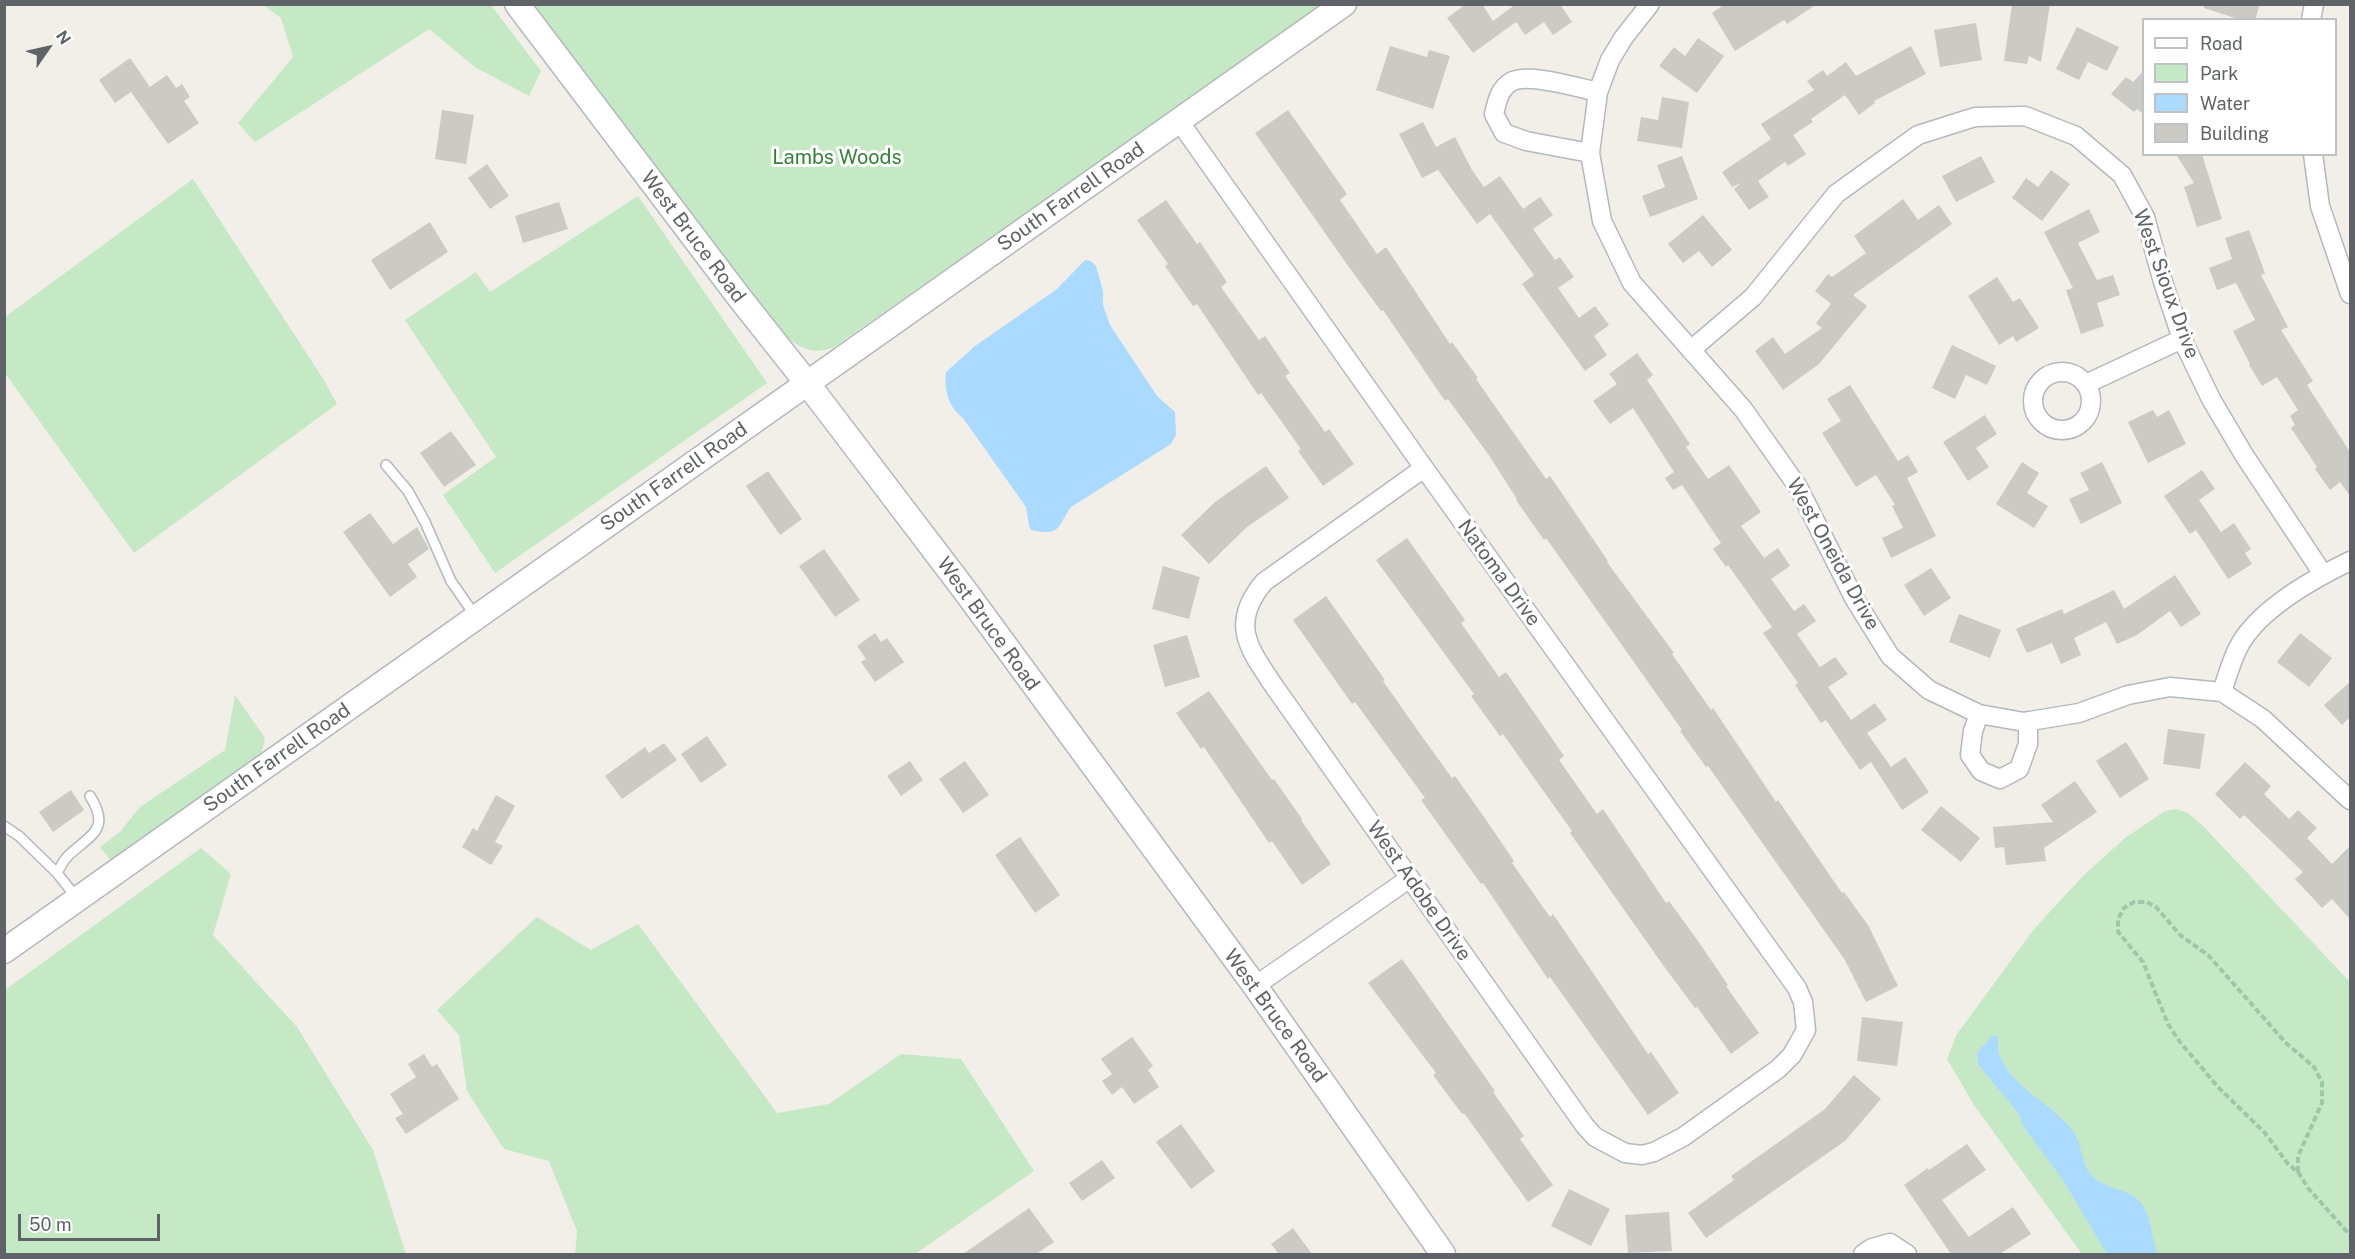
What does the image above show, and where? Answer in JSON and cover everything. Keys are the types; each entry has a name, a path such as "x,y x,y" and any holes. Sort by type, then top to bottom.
{"street":[{"name":"West Bruce Road","path":"518,4 963,588 1255,986 1443,1254"},
{"name":"South Farrell Road","path":"4,951 1344,4"},
{"name":"West Oneida Drive","path":"1650,4 1624,37 1611,60 1598,92 1590,153 1602,221 1632,283 1743,409 1798,487 1854,598 1890,656 1929,690 1979,714 2028,721 2079,713 2128,695 2170,687 2222,692 2263,719 2350,800"},
{"path":"1590,153 1526,141 1504,133 1494,114 1500,93 1512,81 1531,79 1598,92"},
{"name":"West Sioux Drive","path":"1692,349 1753,297 1836,194 1918,135 1975,117 2025,116 2076,136 2122,175 2145,216 2182,339 2211,399 2244,454 2323,574"},
{"name":"Natoma Drive","path":"1179,121 1424,468 1797,988 1803,1002 1806,1030"},
{"path":"2313,156 2320,206 2350,294"},
{"path":"2086,384 2182,339"},
{"name":"West Adobe Drive","path":"1424,468 1264,582 1252,596 1244,626 1254,657 1585,1126 1602,1141 1625,1153 1642,1155 1654,1152 1683,1137 1778,1069 1792,1055 1806,1030"},
{"path":"2222,692 2239,646 2269,609 2323,574 2350,561"},
{"path":"1979,714 1973,731 1970,755 1981,771 2000,779 2019,769 2028,744 2028,721"},
{"path":"1255,986 1410,878"},
{"path":"1863,1254 1872,1248 1890,1243 1907,1254"}],"lane":[{"path":"386,465 408,491 425,522 451,581 476,617"},
{"path":"57,873 66,858 95,833 100,821 99,810 90,796"},
{"path":"4,826 19,836 57,873 78,899"}],"path":[{"path":"2298,1172 2298,1156 2322,1103 2322,1082 2314,1068 2286,1043 2208,955 2180,935 2157,908 2146,902 2134,902 2124,908 2118,919 2118,932 2143,962 2168,1024 2218,1087 2265,1133 2288,1164 2298,1172 2308,1188 2350,1234"}],"green space":[{"path":"263,5 491,5 541,71 529,96 475,67 429,29 255,142 238,123 293,57 281,18"},
{"name":"Lambs Woods","path":"530,5 1324,5 834,347 814,351 803,348 785,337"},
{"path":"193,179 322,377 337,404 134,553 5,373 5,317"},
{"path":"638,196 767,383 495,573 443,495 496,457 405,320 476,272 490,292"},
{"path":"235,695 265,738 260,759 112,862 100,847 120,832 140,807 225,750"},
{"path":"2176,809 2188,813 2203,826 2350,982 2350,1254 2082,1254 1974,1105 1947,1059 1957,1034 2034,929 2085,874 2125,838 2165,811"},
{"path":"201,848 231,874 213,935 297,1027 373,1150 406,1254 5,1254 5,990"},
{"path":"537,917 591,950 638,924 777,1113 829,1104 901,1054 961,1059 1034,1171 915,1254 575,1254 577,1231 549,1161 504,1149 467,1091 459,1035 437,1010"}],"water":[{"path":"1085,260 1091,261 1096,266 1103,291 1103,305 1110,325 1157,396 1175,412 1176,435 1171,444 1071,507 1054,531 1041,532 1031,530 1026,507 963,418 954,409 947,391 946,372 975,346 1057,289"},
{"path":"1993,1035 1998,1036 1999,1053 2007,1070 2064,1120 2076,1135 2085,1166 2092,1176 2103,1184 2135,1197 2140,1202 2147,1214 2158,1254 2107,1254 2063,1180 2023,1126 2019,1114 1978,1064 1977,1053"}],"building":[{"path":"1466,4 1482,4 1493,21 1516,4 1560,4 1572,22 1553,35 1544,22 1525,35 1516,22 1473,53 1447,18"},
{"path":"1725,4 1817,4 1787,24 1784,20 1735,51 1712,13"},
{"path":"2012,4 2050,4 2041,62 2029,56 2027,64 2004,61"},
{"path":"2205,4 2260,4 2256,18 2235,18 2204,8"},
{"path":"1976,23 1982,60 1940,67 1934,30"},
{"path":"2077,27 2119,47 2107,71 2088,62 2079,80 2056,69"},
{"path":"1698,38 1724,56 1697,93 1659,66 1674,47 1685,56"},
{"path":"1390,46 1427,57 1429,50 1450,56 1433,109 1376,90"},
{"path":"1911,46 1926,74 1874,101 1875,103 1859,115 1845,95 1811,119 1813,122 1793,135 1806,154 1788,166 1785,162 1758,181 1769,197 1749,210 1734,189 1741,183 1732,187 1722,172 1771,139 1761,124 1814,90 1807,81 1823,70 1827,76 1846,62 1856,76"},
{"path":"130,58 150,87 167,75 176,88 182,84 190,97 184,101 199,123 168,144 131,92 115,103 99,80"},
{"path":"2142,72 2142,113 2137,109 2134,112 2111,94 2126,77 2133,82"},
{"path":"1662,97 1689,102 1682,148 1637,141 1641,117 1658,120"},
{"path":"442,110 474,115 466,164 435,159"},
{"path":"1288,110 1347,194 1340,200 1377,254 1386,247 1450,344 1452,342 1478,378 1476,379 1546,479 1550,476 1607,562 1674,653 1672,654 1711,710 1713,708 1776,802 1778,800 1842,893 1844,892 1868,925 1898,986 1866,1002 1845,960 1708,766 1706,767 1680,731 1682,730 1546,538 1544,540 1488,454 1448,399 1445,401 1383,310 1381,311 1346,263 1255,133"},
{"path":"1423,122 1436,147 1455,137 1472,170 1484,187 1500,176 1523,209 1540,197 1553,215 1533,229 1555,260 1560,257 1574,277 1558,288 1579,318 1595,306 1609,325 1594,336 1607,355 1585,371 1522,284 1534,275 1490,214 1477,224 1438,170 1422,178 1399,134"},
{"path":"1682,156 1698,199 1650,217 1642,196 1665,187 1657,165"},
{"path":"1981,156 1995,182 1956,202 1942,176"},
{"path":"2177,156 2203,156 2222,219 2197,227 2184,187 2194,183"},
{"path":"487,164 509,196 490,209 468,178"},
{"path":"2051,170 2070,184 2042,221 2012,198 2026,178 2038,187"},
{"path":"1903,199 1918,220 1939,205 1952,224 1853,295 1867,306 1819,364 1783,390 1755,351 1773,337 1785,354 1822,328 1816,323 1831,304 1815,291 1828,274 1832,277 1866,253 1854,236"},
{"path":"1166,200 1197,244 1200,242 1227,282 1221,287 1259,340 1265,336 1290,373 1285,376 1325,432 1329,429 1354,464 1323,486 1298,451 1301,449 1261,393 1258,395 1197,304 1193,306 1165,266 1168,264 1137,220"},
{"path":"559,202 568,229 523,243 515,216"},
{"path":"2089,209 2100,232 2078,243 2097,280 2113,275 2120,295 2097,303 2104,326 2081,334 2066,290 2073,288 2044,232"},
{"path":"1703,215 1732,250 1712,267 1699,251 1683,263 1668,244"},
{"path":"430,222 448,252 390,290 371,260"},
{"path":"2249,230 2265,273 2261,275 2288,327 2281,330 2313,381 2307,385 2350,452 2350,496 2340,482 2330,490 2315,469 2317,467 2291,428 2295,425 2290,416 2298,410 2277,377 2262,386 2249,365 2233,331 2255,320 2236,283 2217,290 2209,268 2232,259 2225,238"},
{"path":"1997,277 2013,302 2020,298 2039,328 2016,342 2013,336 1999,345 1968,296"},
{"path":"1952,345 1996,366 1987,385 1966,375 1955,399 1932,388"},
{"path":"1637,353 1653,375 1647,380 1690,444 1686,447 1708,479 1729,465 1761,512 1741,526 1764,558 1778,548 1790,566 1771,579 1794,611 1804,604 1816,621 1797,634 1820,667 1835,657 1848,674 1828,687 1851,720 1875,703 1887,720 1867,733 1891,767 1905,757 1929,792 1902,810 1871,762 1860,770 1826,720 1821,723 1795,685 1798,683 1763,633 1772,627 1728,565 1726,567 1713,549 1721,543 1682,485 1673,490 1665,478 1674,472 1633,408 1610,424 1593,401 1617,384 1609,374"},
{"path":"1850,385 1898,461 1908,455 1918,472 1907,478 1936,536 1891,558 1882,538 1903,528 1892,506 1895,505 1876,475 1856,487 1822,433 1841,421 1827,399"},
{"path":"2153,410 2157,417 2169,410 2186,444 2148,463 2128,422"},
{"path":"1985,415 1997,434 1976,448 1989,467 1968,481 1943,442"},
{"path":"451,431 476,465 444,487 420,453"},
{"path":"2022,462 2039,473 2027,493 2048,506 2034,528 1996,504"},
{"path":"2102,462 2122,503 2081,524 2069,499 2089,490 2080,473"},
{"path":"1266,466 1289,498 1247,527 1209,564 1181,535 1215,502"},
{"path":"2202,470 2215,489 2199,500 2221,532 2234,523 2251,549 2245,553 2252,564 2228,579 2196,530 2190,534 2164,496"},
{"path":"768,471 802,519 780,535 746,486"},
{"path":"370,513 393,544 417,527 429,549 408,564 417,577 390,597 343,532"},
{"path":"1407,538 1465,620 1461,623 1499,677 1506,672 1564,756 1559,760 1597,814 1603,809 1666,903 1669,901 1698,941 1759,1033 1731,1054 1663,965 1570,833 1572,831 1503,734 1500,736 1471,696 1474,694 1376,560"},
{"path":"824,549 860,600 835,617 799,566"},
{"path":"1163,566 1200,577 1189,619 1152,609"},
{"path":"1931,568 1951,598 1924,616 1904,585"},
{"path":"2175,575 2201,614 2181,627 2170,611 2137,635 2117,644 2106,622 2074,638 2081,655 2061,664 2052,643 2027,653 2016,629 2062,609 2064,614 2114,590 2124,609"},
{"path":"1326,596 1416,728 1452,778 1455,776 1484,817 1514,861 1512,863 1550,917 1553,914 1648,1054 1651,1052 1679,1093 1648,1115 1421,800 1425,798 1355,702 1352,704 1293,620"},
{"path":"1959,614 2001,630 1990,658 1949,642"},
{"path":"875,633 881,642 887,638 904,662 875,682 861,662 866,659 857,646"},
{"path":"2300,633 2332,658 2309,687 2277,662"},
{"path":"1187,635 1200,677 1165,687 1153,645"},
{"path":"2350,682 2350,717 2342,725 2324,705"},
{"path":"1209,691 1272,780 1274,779 1331,864 1302,885 1272,841 1269,843 1204,747 1201,749 1176,713"},
{"path":"2168,729 2205,734 2200,769 2163,764"},
{"path":"707,736 727,765 701,783 681,754"},
{"path":"2126,742 2149,779 2120,798 2096,761"},
{"path":"664,743 677,760 622,799 605,776 645,747 649,753"},
{"path":"910,761 923,780 901,796 887,776"},
{"path":"965,761 989,795 963,813 939,779"},
{"path":"2245,762 2271,786 2264,794 2289,819 2298,810 2317,828 2307,838 2332,864 2350,846 2350,919 2332,899 2322,908 2295,879 2303,872 2244,815 2240,819 2215,794"},
{"path":"2075,781 2097,812 2044,848 2046,861 2006,865 2004,847 1995,848 1993,827 2053,822 2041,805"},
{"path":"71,790 84,810 53,832 39,812"},
{"path":"496,795 515,806 495,842 503,846 491,865 462,847 473,828 477,831"},
{"path":"1941,806 1980,838 1961,862 1921,830"},
{"path":"1020,837 1060,895 1035,913 995,855"},
{"path":"1402,959 1495,1091 1493,1092 1524,1136 1520,1139 1553,1185 1528,1202 1464,1113 1462,1114 1433,1075 1436,1073 1368,983"},
{"path":"1862,1017 1903,1022 1897,1066 1857,1061"},
{"path":"1132,1037 1153,1066 1148,1070 1159,1087 1134,1104 1122,1087 1112,1095 1102,1081 1112,1074 1101,1059"},
{"path":"424,1054 432,1067 437,1064 459,1099 406,1134 395,1118 403,1114 390,1094 416,1077 408,1064"},
{"path":"1854,1075 1881,1099 1845,1141 1706,1238 1688,1213 1734,1180 1731,1176 1825,1109"},
{"path":"1181,1124 1215,1171 1191,1189 1156,1142"},
{"path":"1967,1144 1986,1170 1942,1200 1969,1237 2013,1207 2031,1234 2000,1254 1951,1254 1904,1185"},
{"path":"1102,1160 1115,1178 1082,1201 1069,1183"},
{"path":"1569,1189 1610,1209 1591,1246 1551,1226"},
{"path":"1029,1208 1054,1242 1036,1254 963,1254"},
{"path":"1669,1212 1672,1251 1628,1253 1625,1215"},
{"path":"1293,1228 1312,1254 1279,1254 1271,1244"}]}
